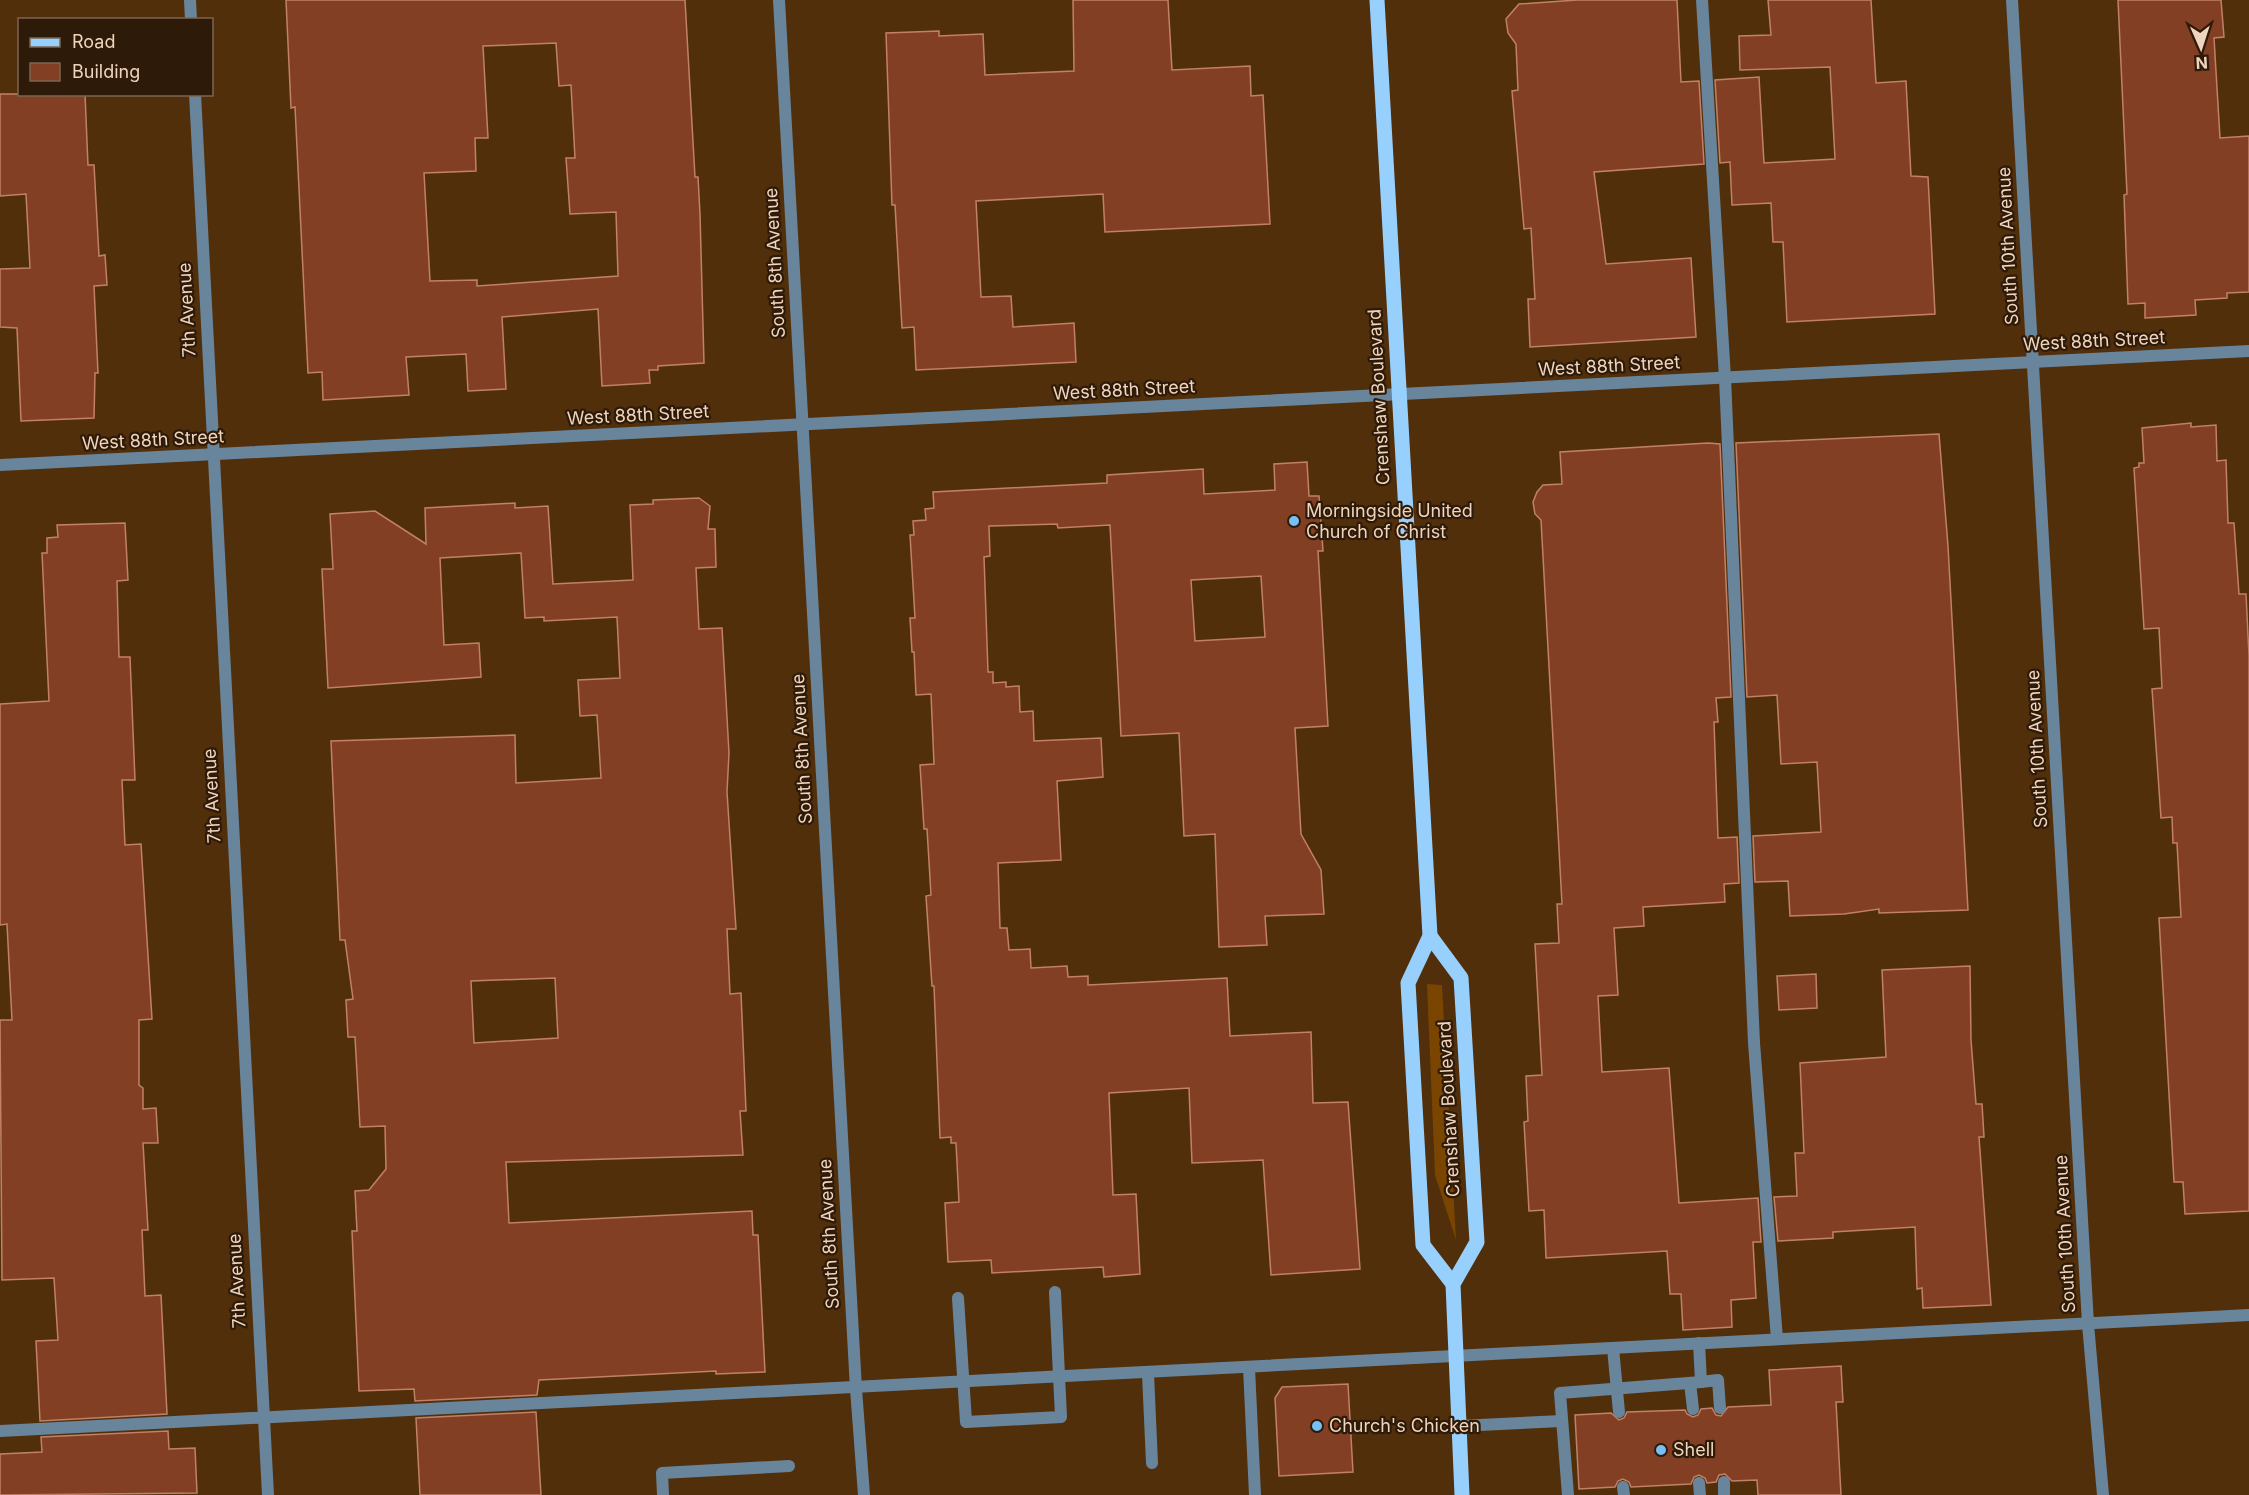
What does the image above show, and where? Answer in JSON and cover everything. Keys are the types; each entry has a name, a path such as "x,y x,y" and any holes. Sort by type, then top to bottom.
{"main road":[{"name":"Crenshaw Boulevard","path":"1377,0 1430,936 1408,983 1423,1245 1453,1284 1477,1242 1461,978 1430,936"},
{"path":"1453,1284 1462,1495"}],"street":[{"path":"190,0 191,18"},
{"name":"South 8th Avenue","path":"779,0 856,1389 864,1495"},
{"path":"1702,0 1725,378 1754,1043 1777,1339"},
{"name":"South 10th Avenue","path":"2012,0 2088,1324 2103,1495"},
{"name":"7th Avenue","path":"195,96 262,1419 268,1495"},
{"name":"West 88th Street","path":"0,465 2249,351"},
{"path":"958,1298 966,1422 1061,1417 1056,1292"},
{"path":"0,1431 1148,1374 2249,1315"},
{"path":"1693,1409 1699,1343"},
{"path":"1613,1348 1619,1413"},
{"path":"1249,1368 1256,1495"},
{"path":"1148,1374 1152,1463"},
{"path":"1568,1495 1560,1393 1718,1380 1720,1408"},
{"path":"1459,1426 1563,1421"},
{"path":"663,1495 662,1473 789,1466"},
{"path":"1724,1482 1724,1495"}],"shaded area":[{"path":"1427,984 1442,985 1456,1240 1435,1175"}],"building":[{"path":"286,0 685,0 695,177 698,177 700,214 704,363 658,366 658,370 649,370 650,383 602,386 598,309 502,317 506,389 468,391 466,354 406,357 409,395 323,400 322,372 308,373 295,107 291,108","holes":["556,43 559,86 571,85 575,158 566,158 570,214 616,212 618,276 477,286 477,280 430,281 424,173 476,171 475,138 488,138 483,46"]},
{"path":"1073,0 1168,0 1172,70 1250,66 1251,96 1263,95 1270,224 1105,232 1103,194 976,201 981,297 1011,296 1013,327 1074,323 1076,362 916,370 914,327 902,328 895,205 892,205 886,33 939,31 939,36 983,34 985,75 1074,71"},
{"path":"1577,0 1677,0 1681,82 1699,81 1704,164 1594,172 1606,264 1691,258 1696,337 1530,347 1528,299 1535,299 1531,228 1524,229 1512,91 1518,90 1516,44 1508,33 1506,19 1519,4"},
{"path":"1768,0 1871,0 1876,83 1906,81 1911,176 1928,177 1935,314 1787,322 1783,242 1773,242 1771,203 1732,205 1730,162 1720,163 1715,80 1759,77 1764,163 1835,159 1830,67 1740,70 1739,36 1771,35"},
{"path":"2118,0 2221,0 2224,37 2214,38 2220,138 2249,136 2249,292 2227,293 2227,298 2195,300 2196,315 2145,318 2145,303 2128,304 2124,195 2127,194"},
{"path":"0,94 85,96 88,165 94,165 99,256 105,255 107,285 94,286 98,373 95,373 94,418 21,421 17,328 0,327 0,269 30,268 26,194 0,196"},
{"path":"2191,423 2191,427 2216,425 2217,461 2226,460 2228,523 2234,523 2239,594 2246,594 2249,656 2249,1211 2185,1214 2183,1182 2174,1182 2159,918 2181,917 2177,843 2173,843 2172,817 2161,818 2152,689 2162,688 2159,628 2144,629 2134,468 2139,467 2139,463 2144,463 2142,428"},
{"path":"1939,434 1948,546 1968,910 1879,913 1879,909 1844,914 1790,916 1788,881 1755,882 1753,836 1821,832 1817,762 1781,764 1777,695 1747,697 1736,443"},
{"path":"1720,444 1731,697 1716,698 1718,722 1714,722 1718,838 1737,837 1739,883 1724,884 1725,902 1643,907 1644,926 1614,928 1618,995 1598,996 1602,1072 1669,1068 1679,1203 1758,1198 1761,1242 1753,1242 1756,1298 1731,1300 1732,1327 1683,1330 1681,1294 1670,1294 1667,1251 1546,1258 1544,1210 1529,1211 1524,1122 1528,1121 1526,1076 1542,1075 1535,944 1559,943 1557,904 1562,904 1541,520 1535,514 1533,502 1543,485 1562,484 1560,452"},
{"path":"1307,462 1309,496 1319,496 1323,551 1318,551 1328,726 1295,728 1301,834 1321,870 1324,914 1265,916 1267,945 1219,947 1215,834 1184,836 1179,733 1121,736 1110,525 1058,528 1057,524 989,526 990,556 984,557 988,672 993,672 993,683 1006,682 1006,687 1019,686 1020,712 1033,711 1034,741 1101,738 1103,777 1057,781 1061,860 998,863 1000,928 1007,928 1009,950 1030,949 1031,968 1067,966 1068,977 1088,976 1088,985 1227,978 1230,1036 1311,1032 1313,1103 1348,1102 1360,1269 1271,1275 1263,1160 1192,1163 1189,1088 1109,1093 1113,1195 1136,1194 1140,1274 1104,1277 1103,1267 992,1273 991,1260 948,1262 945,1203 959,1202 956,1143 951,1143 951,1137 940,1138 934,986 932,986 926,896 931,895 920,765 934,764 931,694 916,695 910,618 915,618 910,535 914,535 913,521 926,520 925,509 934,508 933,492 1107,483 1107,475 1203,469 1204,494 1275,490 1274,464","holes":["1261,576 1265,637 1195,641 1191,580"]},
{"path":"699,498 710,506 708,529 715,529 716,567 696,568 699,629 722,628 729,753 727,792 736,929 727,929 730,994 741,993 746,1111 740,1111 743,1155 506,1162 509,1223 752,1211 753,1235 758,1235 765,1372 716,1374 716,1371 539,1380 537,1395 415,1401 414,1389 359,1391 352,1231 357,1231 355,1191 369,1190 386,1169 385,1126 360,1127 355,1037 348,1037 346,1000 353,999 345,940 340,940 331,741 515,735 516,783 601,778 597,715 580,716 578,680 620,678 617,617 544,621 544,617 525,618 521,553 440,558 444,645 479,643 481,677 328,688 322,569 333,569 330,514 375,511 426,544 425,508 515,503 515,508 548,506 553,584 633,580 630,505 653,504 653,500","holes":["555,978 558,1038 474,1043 471,981"]},
{"path":"125,523 128,580 117,581 119,657 130,657 135,780 122,780 125,845 141,844 152,1019 139,1020 139,1085 143,1088 143,1109 156,1108 158,1143 143,1143 148,1230 142,1230 145,1296 161,1295 167,1414 40,1421 36,1341 58,1340 54,1278 2,1280 0,1020 12,1020 7,924 0,925 0,704 49,701 42,553 47,553 47,538 58,537 57,525"},
{"path":"1970,966 1971,1040 1976,1104 1982,1104 1984,1137 1979,1137 1991,1305 1923,1308 1922,1288 1917,1289 1915,1227 1833,1232 1833,1238 1778,1241 1774,1197 1797,1196 1795,1153 1804,1153 1800,1063 1886,1057 1882,970"},
{"path":"1816,974 1817,1008 1779,1010 1777,976"},
{"path":"1841,1366 1843,1402 1836,1402 1841,1495 1758,1495 1757,1480 1732,1481 1725,1474 1719,1475 1716,1482 1707,1483 1705,1478 1699,1475 1694,1477 1691,1484 1631,1487 1629,1482 1623,1479 1618,1481 1615,1487 1579,1489 1575,1415 1611,1413 1619,1420 1624,1418 1627,1412 1685,1410 1693,1417 1698,1415 1701,1409 1712,1408 1716,1415 1721,1416 1728,1407 1771,1405 1769,1370"},
{"path":"1348,1384 1353,1472 1279,1476 1275,1398 1282,1387"},
{"path":"536,1412 541,1495 420,1495 416,1418"},
{"path":"168,1431 169,1449 195,1448 197,1493 0,1495 0,1454 42,1452 41,1437"}],"place":[{"name":"Morningside United Church of Christ","path":"1294,521"},
{"name":"Church's Chicken","path":"1317,1426"},
{"name":"Shell","path":"1661,1450"}]}
